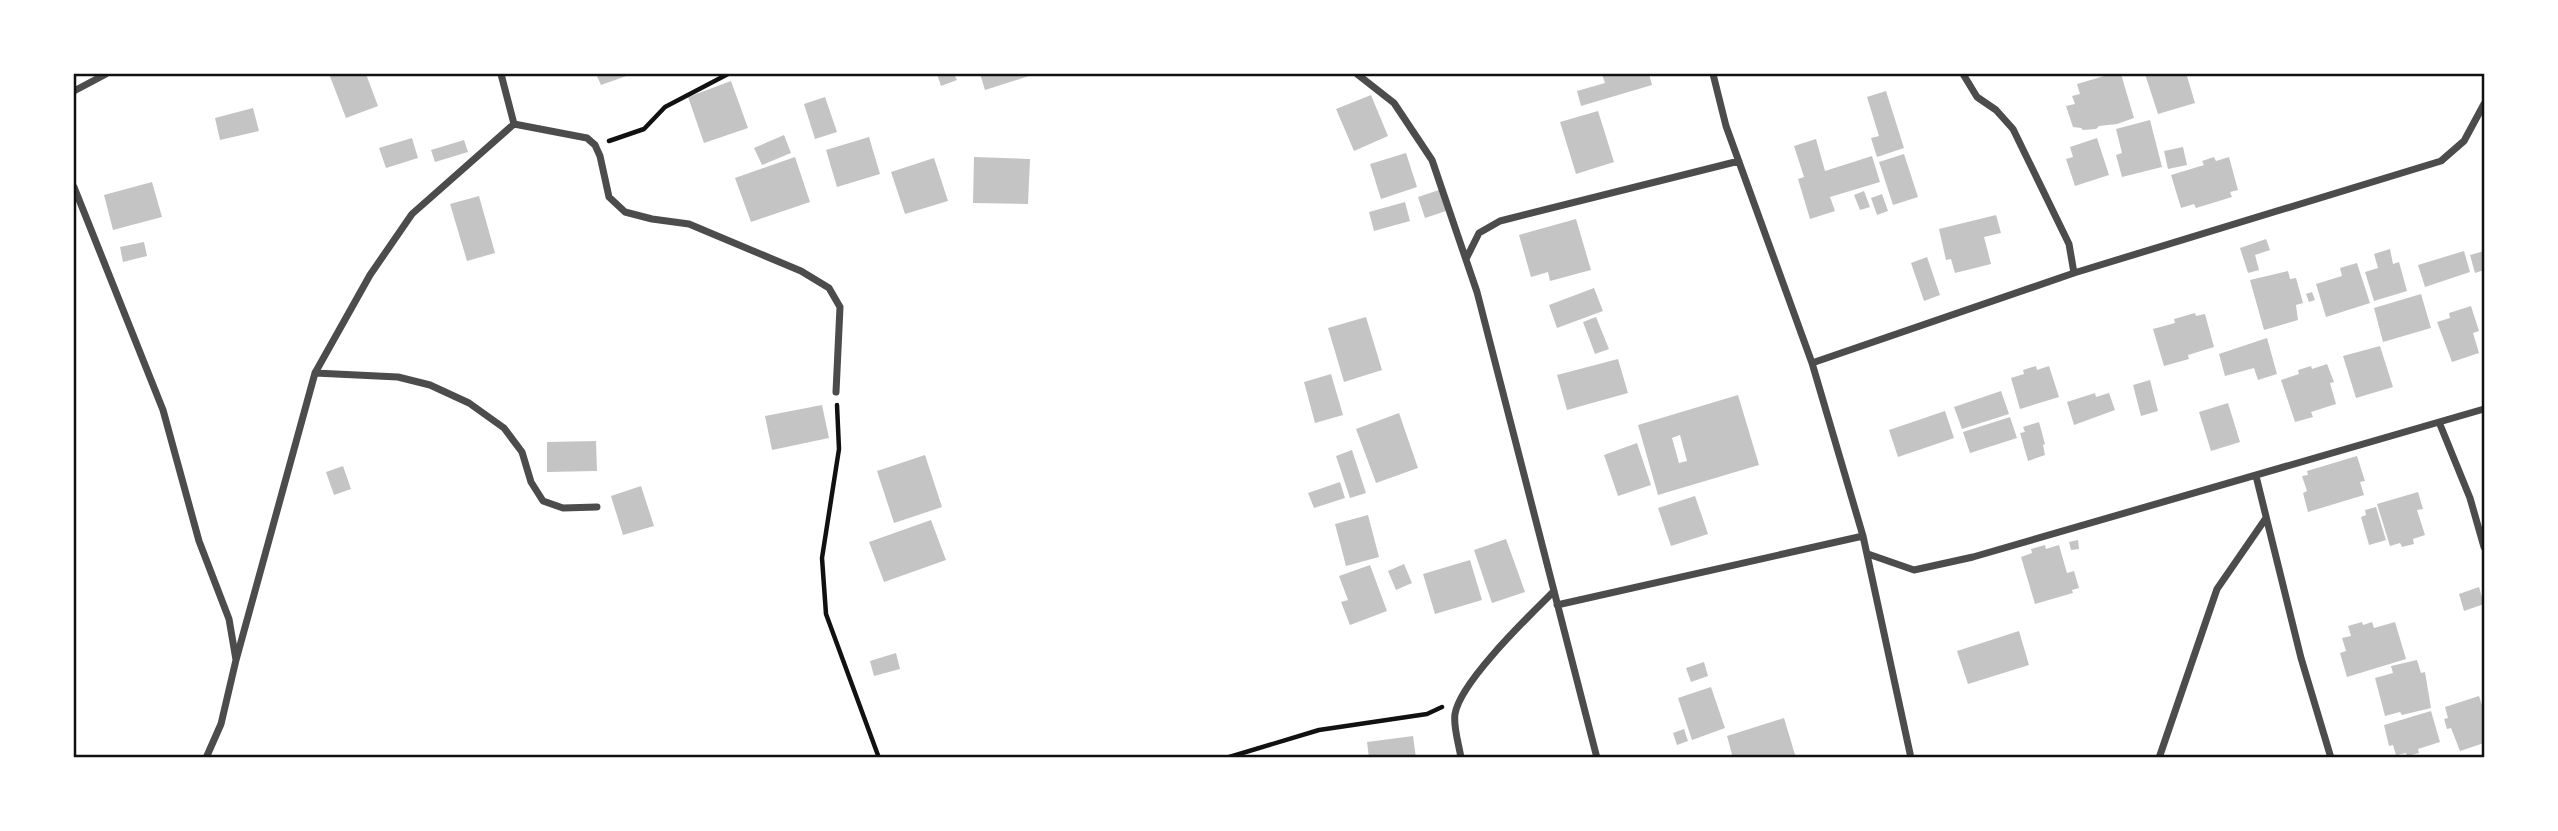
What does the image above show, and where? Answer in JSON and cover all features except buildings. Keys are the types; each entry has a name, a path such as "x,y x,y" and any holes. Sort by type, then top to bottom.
{"street":[{"path":"74,91 106,74"},
{"path":"501,74 514,124"},
{"path":"1357,74 1394,103 1432,160 1477,292 1597,758"},
{"path":"1713,74 1726,126 1812,363 1863,536 1911,758"},
{"path":"1963,74 1977,97 1996,110 2013,129 2068,244 2074,273"},
{"path":"1812,363 2074,273 2441,161 2464,141 2484,104"},
{"path":"514,124 587,138 595,145 600,156 609,197 625,212 689,224 802,271 829,288 840,307 836,392"},
{"path":"206,758 221,724 315,373 370,275 412,214 514,124"},
{"path":"1466,260 1479,233 1500,221 1739,161"},
{"path":"74,187 163,410 199,541 229,619 236,660"},
{"path":"315,373 398,377 430,385 469,403 505,428 522,453 531,482 542,501 563,508 597,507"},
{"path":"1868,554 1914,570 1973,557 2484,409"},
{"path":"2439,422 2470,498 2484,547"},
{"path":"2256,476 2301,658 2331,758"},
{"path":"2159,758 2217,589 2266,518"},
{"path":"1557,606 1863,536"},
{"path":"1461,758 1454,717 1458,699 1517,629 1554,591"}],"path":[{"path":"595,145 644,129 665,107 728,74"},
{"path":"836,392 839,449 822,558 826,614 879,758"},
{"path":"1226,758 1319,730 1427,714 1458,699"}]}
